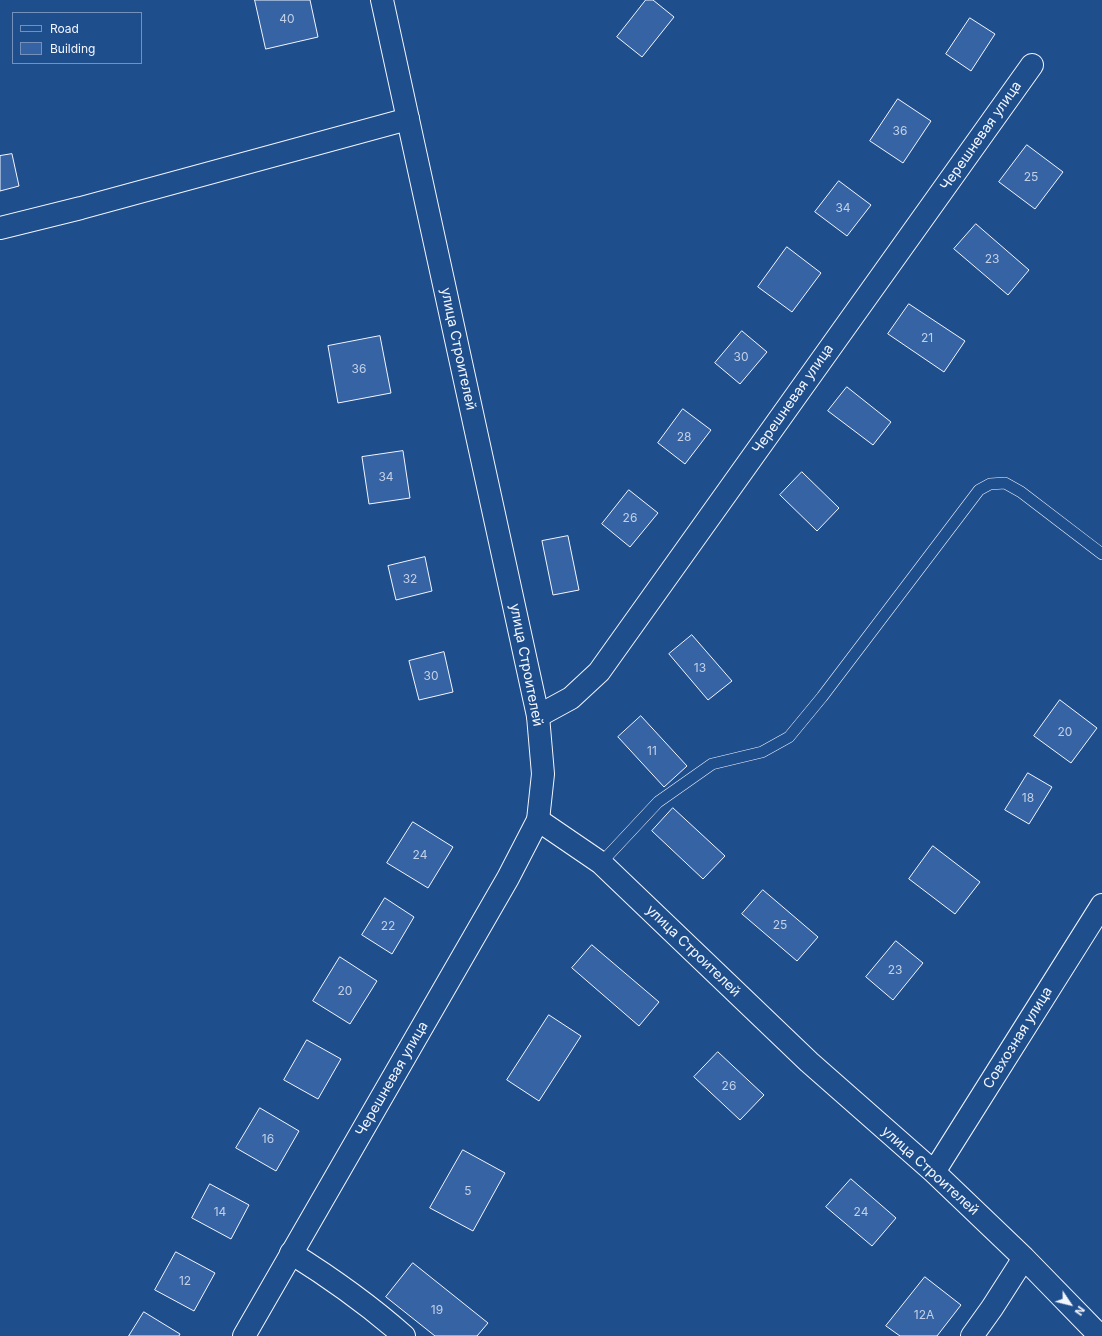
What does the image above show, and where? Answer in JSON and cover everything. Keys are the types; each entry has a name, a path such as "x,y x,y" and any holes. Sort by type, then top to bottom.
{"street":[{"name":"улица Строителей","path":"382,0 538,716 543,774 538,820 600,863 809,1062 934,1172 1024,1258 1100,1336"},
{"name":"Черешневая улица","path":"538,716 571,698 599,672 1032,65"},
{"path":"0,228 81,208 408,119"},
{"name":"Черешневая улица","path":"244,1336 508,878 538,820"},
{"name":"Совхозная улица","path":"934,1172 1102,905"},
{"path":"291,1253 320,1271 375,1311 404,1336"},
{"path":"972,1336 1024,1258"}],"lane":[{"path":"600,863 658,802 712,764 762,752 789,736 822,697 979,490 990,484 1005,483 1016,489 1102,554"}],"building":[{"path":"255,0 310,0 318,37 266,49"},
{"path":"646,0 653,0 674,17 642,57 617,37"},
{"path":"970,18 995,34 971,71 946,54"},
{"path":"898,99 931,121 903,163 870,141"},
{"path":"1027,145 1063,172 1035,209 999,182"},
{"path":"12,154 19,186 0,191 0,156"},
{"path":"839,181 871,205 847,236 815,212"},
{"path":"976,224 1029,270 1008,295 954,249"},
{"path":"787,247 821,273 792,312 758,287"},
{"path":"909,304 965,341 944,372 888,334"},
{"path":"742,331 767,352 740,384 715,363"},
{"path":"380,336 391,393 338,403 328,346"},
{"path":"847,387 891,422 873,445 828,411"},
{"path":"683,409 711,430 685,464 658,443"},
{"path":"403,451 410,498 369,504 362,457"},
{"path":"802,472 839,508 817,531 780,495"},
{"path":"629,490 658,513 630,547 602,524"},
{"path":"568,536 579,590 553,595 542,541"},
{"path":"425,557 432,591 396,600 388,566"},
{"path":"692,635 732,681 708,700 669,654"},
{"path":"444,652 453,692 419,700 409,661"},
{"path":"1060,700 1097,728 1071,763 1034,736"},
{"path":"641,716 687,766 664,787 618,737"},
{"path":"1028,773 1052,787 1029,824 1005,810"},
{"path":"673,808 725,856 703,879 652,831"},
{"path":"413,822 453,847 428,888 387,863"},
{"path":"933,846 980,882 955,914 909,879"},
{"path":"763,890 818,937 797,961 742,914"},
{"path":"385,898 414,917 392,954 362,935"},
{"path":"896,941 923,963 893,1000 866,977"},
{"path":"592,945 659,1002 639,1026 572,968"},
{"path":"340,957 377,981 350,1024 313,1001"},
{"path":"549,1015 581,1036 539,1101 507,1080"},
{"path":"307,1040 341,1059 318,1099 284,1080"},
{"path":"718,1052 764,1095 740,1120 694,1077"},
{"path":"260,1108 299,1131 276,1171 236,1148"},
{"path":"463,1150 505,1173 473,1231 430,1208"},
{"path":"851,1179 896,1218 872,1246 826,1207"},
{"path":"210,1184 249,1205 231,1239 192,1218"},
{"path":"176,1252 215,1273 194,1311 155,1290"},
{"path":"413,1263 488,1323 477,1336 435,1336 386,1297"},
{"path":"925,1277 961,1305 937,1336 900,1336 886,1326"},
{"path":"144,1312 180,1334 179,1336 129,1336"}]}
